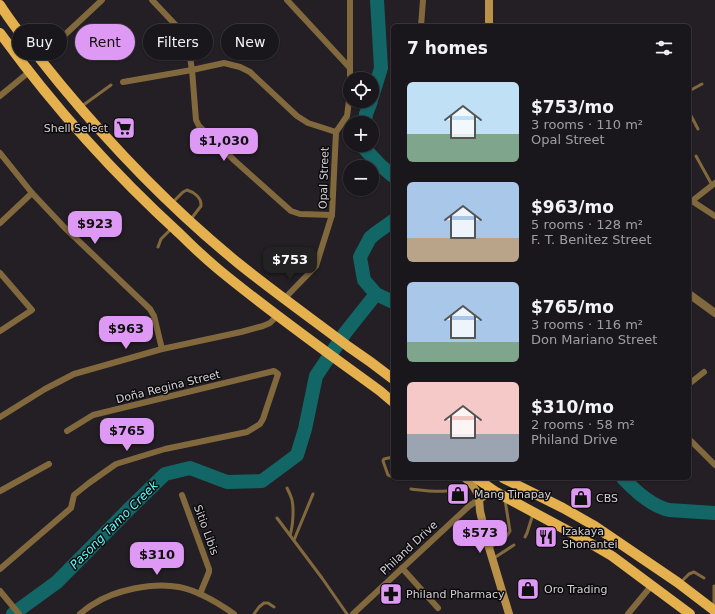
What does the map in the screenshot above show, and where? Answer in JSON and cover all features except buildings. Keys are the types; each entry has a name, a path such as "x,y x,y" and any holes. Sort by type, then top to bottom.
{"main road":[{"path":"489,0 489,24"},
{"path":"2,12 12,24"},
{"path":"0,33 59,110 125,182 172,227 216,268 277,316 391,400"},
{"path":"41,60 120,151 189,220 237,262 284,299 391,378"},
{"path":"470,480 500,494 612,556 690,614"},
{"path":"470,480 479,499 480,511 489,549 509,614"},
{"path":"507,480 593,525 714,610"},
{"path":"479,499 489,493 500,494"},
{"path":"612,556 620,543"}],"street":[{"path":"67,32 102,0"},
{"path":"152,0 175,24"},
{"path":"287,0 350,68"},
{"path":"350,0 350,72"},
{"path":"421,24 423,0"},
{"path":"190,60 196,120 199,126 291,211 300,214 332,215"},
{"path":"123,82 224,63 240,66 250,72 297,116 308,123 336,132"},
{"path":"0,96 29,72"},
{"name":"Opal Street","path":"284,299 316,266 332,215 336,132 347,116 348,108"},
{"path":"0,153 32,193 64,227 150,309 154,316 162,349"},
{"path":"691,200 714,184"},
{"path":"0,223 32,193"},
{"path":"691,202 715,216"},
{"path":"0,273 32,310 0,331"},
{"path":"691,295 715,313"},
{"path":"0,417 74,374 162,349 263,326 277,316"},
{"name":"Doña Regina Street","path":"0,569 71,508 74,495 116,464 166,449 248,432 260,424 278,374 274,371 94,415 67,431"},
{"path":"691,382 704,372"},
{"path":"691,442 715,465"},
{"path":"0,491 49,464"},
{"name":"Sitio Libis","path":"182,495 209,568 200,594"},
{"name":"Philand Drive","path":"354,614 468,507 479,499"},
{"path":"402,568 438,608"},
{"path":"80,614 93,604 112,595 138,587 163,585 178,587 200,594 234,614"},
{"path":"628,614 652,585"},
{"path":"0,591 19,614"}],"lane":[{"path":"691,90 702,84"},
{"path":"80,107 111,85"},
{"path":"691,116 698,129"},
{"path":"696,156 714,184"},
{"path":"171,203 187,190 200,199 201,206 189,220"},
{"path":"158,247 161,239 172,227"},
{"path":"391,457 384,459 383,461 388,476 391,476"},
{"path":"411,489 431,492 460,489 466,486 470,480"},
{"path":"287,488 292,498 293,506 292,530 290,535"},
{"path":"294,540 313,494"},
{"path":"489,549 506,537 510,531 500,494"},
{"path":"525,537 533,512"},
{"path":"277,518 347,614"},
{"path":"492,559 514,545"},
{"path":"679,584 689,574 694,572 704,578"},
{"path":"714,586 714,610"},
{"path":"254,614 264,602 268,603 274,608"}],"waterway":[{"path":"377,0 381,68 379,74"},
{"path":"366,116 368,108"},
{"path":"368,152 391,174"},
{"path":"391,222 370,238 360,257 364,280 376,294 391,301"},
{"name":"Pasong Tamo Creek","path":"13,614 57,582 165,474 190,468 227,482 262,481 297,455 305,429 316,376 345,333 376,294"},
{"path":"625,480 644,497 663,508 669,510 715,513"}],"place":[{"name":"Shell Select","path":"124,128"},
{"name":"Mang Tinapay","path":"458,494"},
{"name":"CBS","path":"581,498"},
{"name":"Izakaya Shonantei","path":"546,537"},
{"name":"Oro Trading","path":"528,589"},
{"name":"Philand Pharmacy","path":"391,594"}]}
